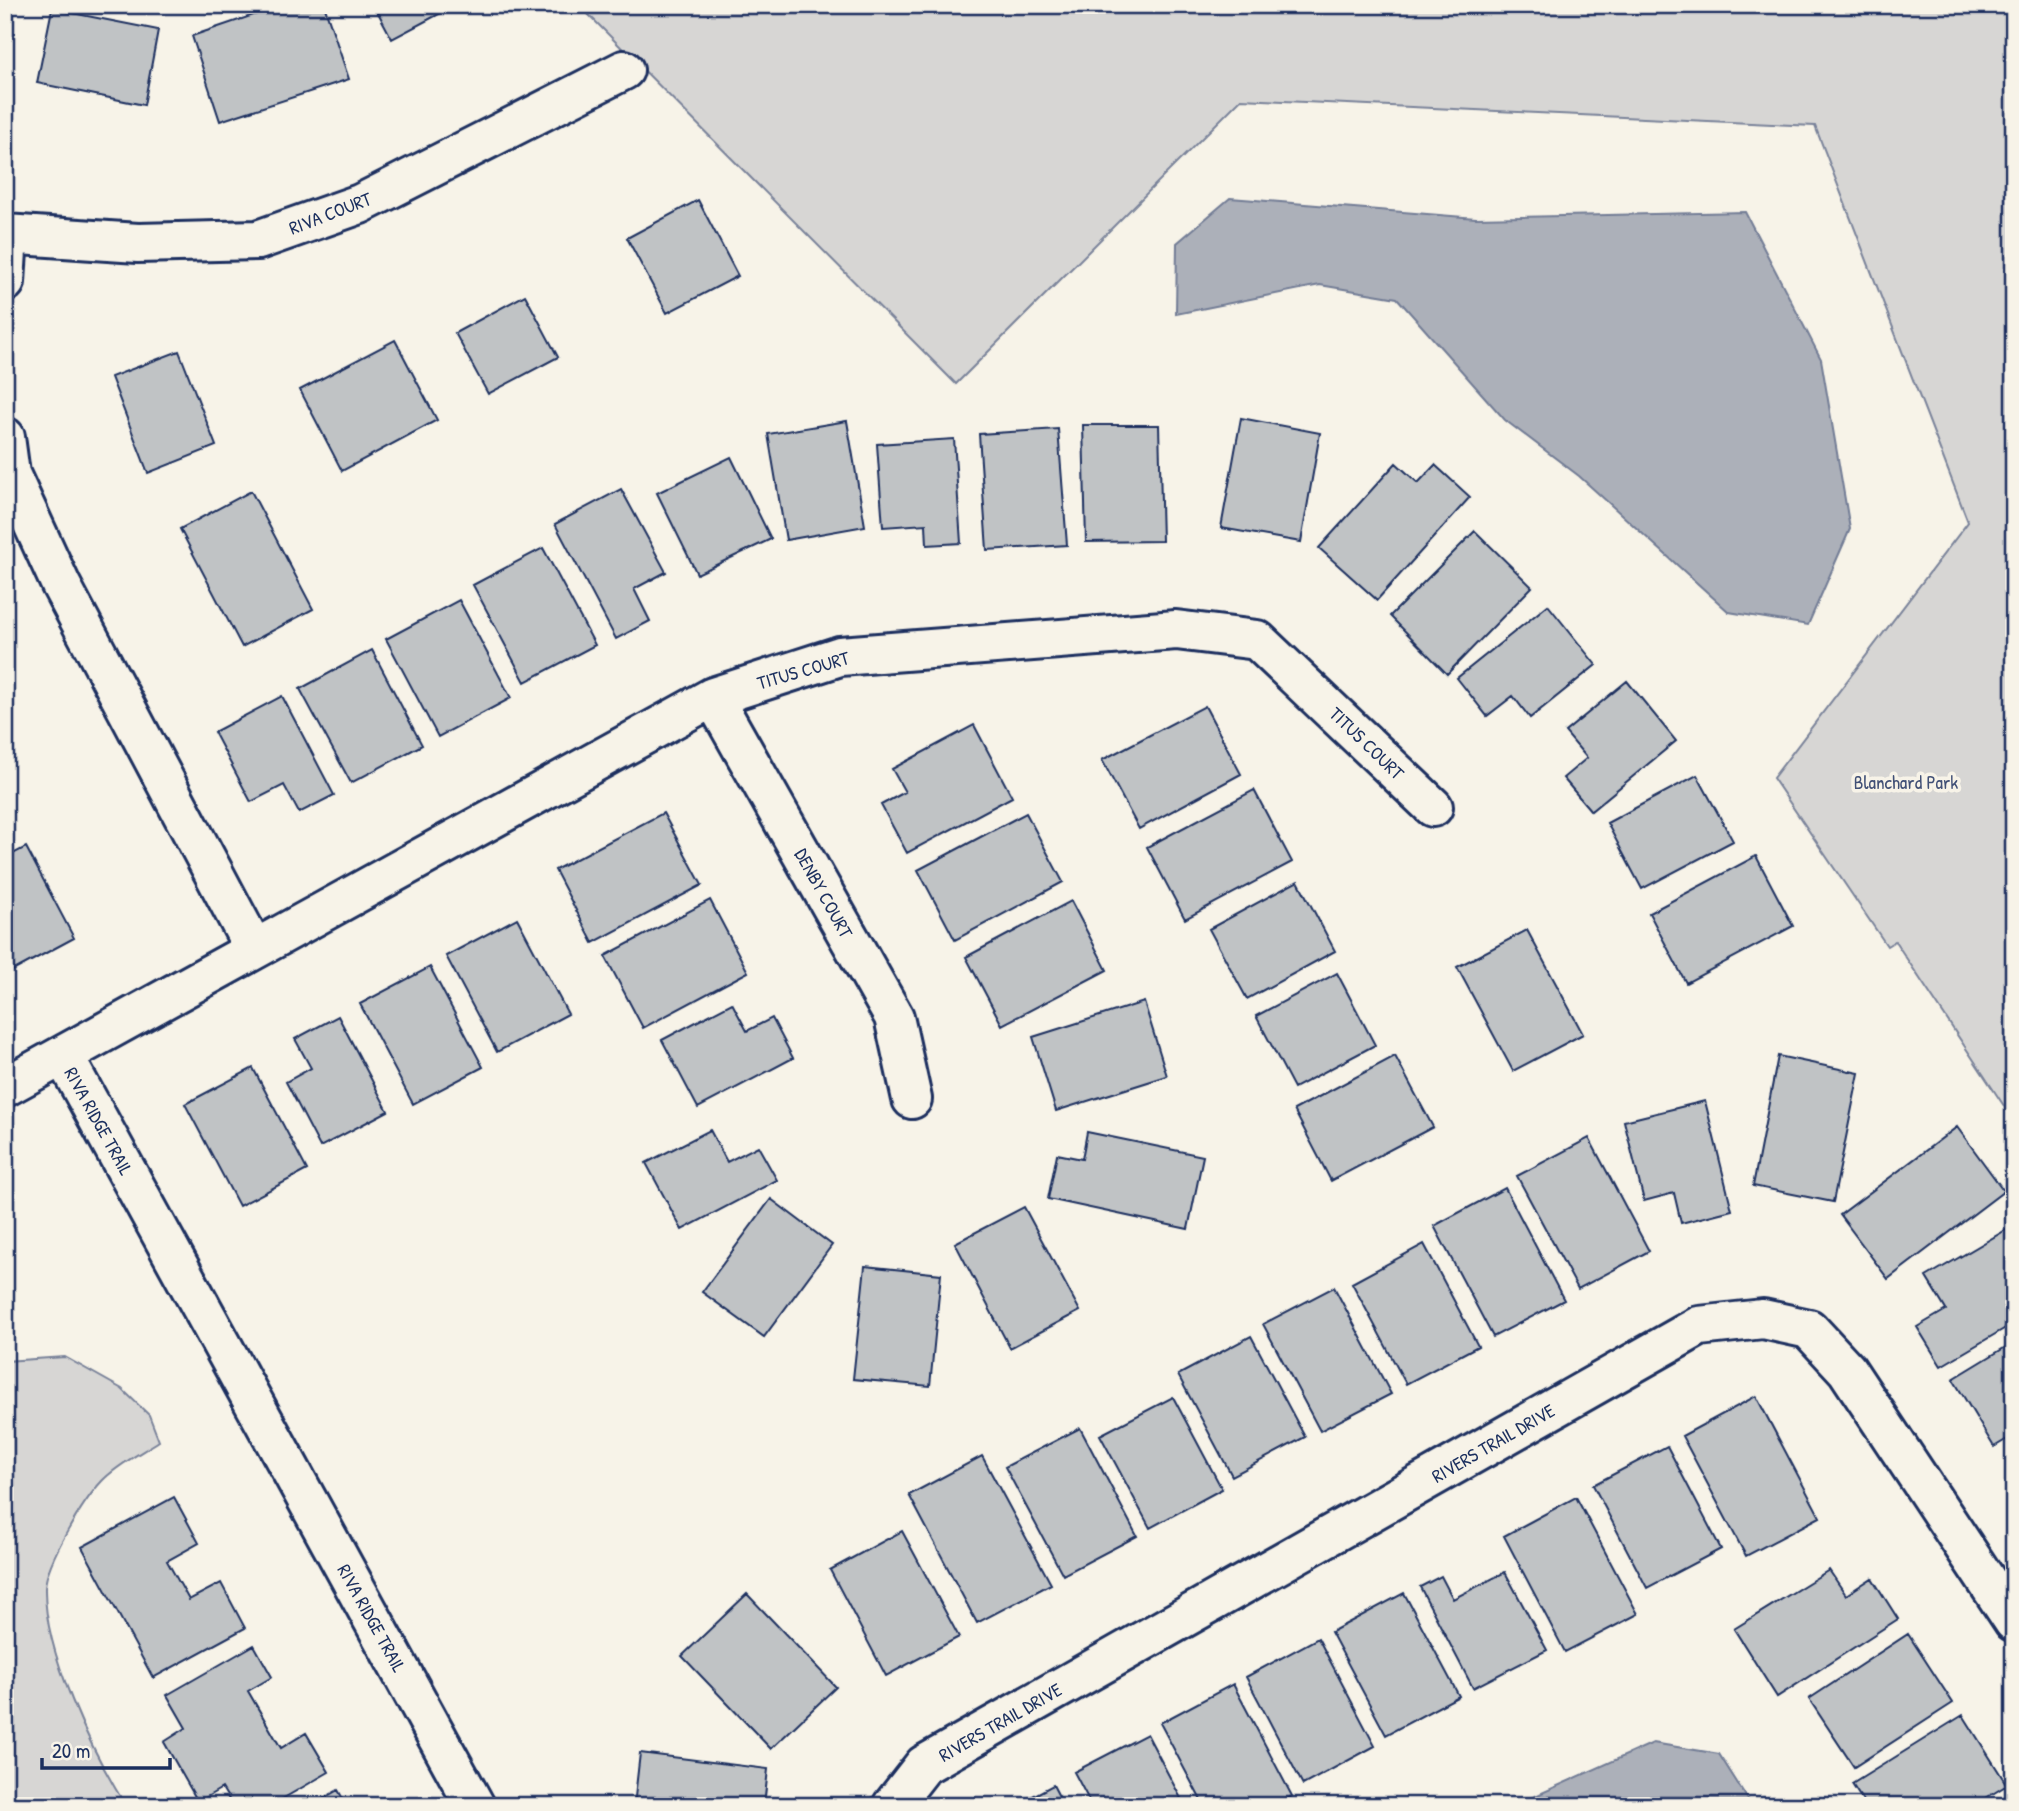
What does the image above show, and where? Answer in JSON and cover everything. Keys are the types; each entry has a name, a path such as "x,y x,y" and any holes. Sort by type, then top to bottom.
{"street":[{"name":"RIVA COURT","path":"7,234 138,243 258,240 360,204 624,70"},
{"path":"5,282 7,234"},
{"path":"5,437 10,474 61,585 254,948"},
{"name":"TITUS COURT","path":"254,948 713,697 840,656 1176,630 1257,640 1433,807"},
{"name":"DENBY COURT","path":"713,697 894,1017 912,1099"},
{"name":"RIVA RIDGE TRAIL","path":"254,948 63,1055 475,1806"},
{"path":"5,1087 63,1055"},
{"name":"RIVERS TRAIL DRIVE","path":"892,1806 924,1765 1699,1326 1763,1320 1810,1329 1847,1370 2014,1622"}],"green space":[{"name":"Blanchard Park","path":"579,5 2014,5 2014,1121 1895,941 1887,946 1773,778 1968,522 1815,126 1241,99 956,384"},
{"path":"65,1357 122,1389 149,1415 159,1441 115,1470 94,1490 59,1548 45,1588 52,1641 72,1701 126,1806 5,1806 5,1361"}],"shaded area":[{"path":"1230,198 1476,218 1745,212 1821,359 1850,529 1808,625 1729,612 1579,476 1505,420 1397,298 1320,285 1176,314 1177,243"},
{"path":"1653,1743 1719,1754 1752,1806 1513,1806"}],"building":[{"path":"283,5 324,5 349,79 220,121 192,36"},
{"path":"374,5 456,5 392,39"},
{"path":"52,9 158,30 144,105 37,83"},
{"path":"698,200 738,276 667,313 627,238"},
{"path":"525,295 558,357 488,394 455,333"},
{"path":"395,340 437,420 342,471 300,390"},
{"path":"179,351 216,446 148,473 111,377"},
{"path":"1241,418 1320,433 1301,542 1221,528"},
{"path":"847,421 865,526 786,540 768,434"},
{"path":"1083,425 1159,425 1162,541 1086,542"},
{"path":"1058,429 1067,545 987,550 979,434"},
{"path":"954,439 961,543 927,545 926,524 883,527 877,444"},
{"path":"731,457 771,539 697,574 657,493"},
{"path":"1396,463 1418,483 1435,465 1470,497 1377,600 1319,548"},
{"path":"621,489 666,572 634,589 650,621 616,639 555,524"},
{"path":"251,491 313,609 242,647 180,529"},
{"path":"1475,531 1532,587 1447,674 1390,616"},
{"path":"543,548 595,645 525,682 473,585"},
{"path":"459,600 511,698 438,737 386,639"},
{"path":"1548,605 1596,665 1530,718 1513,696 1487,716 1457,678"},
{"path":"372,650 422,745 351,783 300,689"},
{"path":"1627,681 1676,741 1591,811 1563,778 1587,758 1565,732"},
{"path":"282,696 334,795 299,813 284,785 251,802 214,732"},
{"path":"1205,706 1241,774 1139,829 1102,760"},
{"path":"974,725 1012,797 907,853 881,805 905,792 892,769"},
{"path":"1697,775 1733,841 1642,889 1607,823"},
{"path":"1254,790 1292,862 1185,919 1147,847"},
{"path":"663,813 702,885 593,943 555,870"},
{"path":"1026,813 1063,882 955,940 918,870"},
{"path":"26,847 74,938 5,975 5,858"},
{"path":"1756,856 1793,926 1686,983 1649,913"},
{"path":"1298,881 1335,951 1247,999 1209,929"},
{"path":"710,900 748,972 643,1028 605,956"},
{"path":"1071,901 1107,970 1002,1025 966,957"},
{"path":"517,918 568,1014 497,1052 446,956"},
{"path":"1527,930 1583,1034 1513,1071 1457,967"},
{"path":"430,967 483,1067 413,1104 360,1004"},
{"path":"1337,973 1375,1045 1294,1088 1256,1016"},
{"path":"1144,1002 1167,1076 1056,1111 1033,1037"},
{"path":"732,1003 747,1031 772,1018 793,1058 698,1108 662,1040"},
{"path":"338,1016 388,1111 320,1147 286,1082 311,1068 295,1039"},
{"path":"1395,1056 1433,1127 1331,1181 1294,1110"},
{"path":"1778,1056 1859,1073 1833,1202 1753,1186"},
{"path":"253,1068 307,1170 239,1206 185,1104"},
{"path":"1705,1101 1732,1210 1681,1223 1674,1193 1644,1201 1624,1121"},
{"path":"1957,1127 2004,1191 1888,1279 1840,1215"},
{"path":"710,1130 727,1162 758,1146 777,1180 682,1230 646,1163"},
{"path":"1087,1132 1203,1156 1188,1229 1048,1199 1057,1154 1082,1159"},
{"path":"1589,1138 1649,1251 1578,1289 1517,1176"},
{"path":"1505,1188 1564,1300 1493,1337 1434,1226"},
{"path":"771,1199 832,1245 764,1337 702,1292"},
{"path":"1024,1207 1080,1311 1010,1348 955,1243"},
{"path":"2011,1227 2014,1323 1941,1366 1917,1327 1946,1310 1926,1277"},
{"path":"1424,1244 1478,1346 1406,1384 1352,1283"},
{"path":"865,1266 941,1274 930,1386 853,1379"},
{"path":"1334,1287 1391,1394 1320,1431 1263,1324"},
{"path":"1251,1336 1305,1437 1232,1476 1178,1375"},
{"path":"2014,1342 2014,1435 1994,1447 1953,1379"},
{"path":"1756,1396 1820,1517 1746,1556 1682,1436"},
{"path":"1173,1397 1222,1489 1150,1528 1100,1435"},
{"path":"1080,1428 1137,1536 1063,1575 1005,1467"},
{"path":"1667,1446 1721,1549 1647,1588 1593,1485"},
{"path":"982,1456 1051,1584 977,1623 909,1495"},
{"path":"174,1497 199,1543 167,1561 189,1600 221,1583 245,1628 153,1678 82,1547"},
{"path":"1576,1497 1638,1614 1565,1652 1504,1536"},
{"path":"902,1531 959,1637 886,1676 830,1570"},
{"path":"1829,1570 1846,1595 1872,1578 1898,1619 1777,1697 1734,1629"},
{"path":"1505,1572 1547,1650 1473,1688 1420,1587 1441,1576 1453,1599"},
{"path":"1404,1593 1459,1696 1386,1735 1331,1632"},
{"path":"747,1594 836,1687 771,1749 682,1656"},
{"path":"1908,1634 1953,1703 1854,1767 1809,1699"},
{"path":"1318,1638 1375,1746 1303,1785 1246,1677"},
{"path":"254,1645 272,1677 248,1691 281,1748 306,1733 329,1772 270,1806 233,1806 222,1788 198,1802 164,1742 186,1728 167,1695"},
{"path":"1233,1684 1292,1796 1274,1806 1204,1806 1160,1723"},
{"path":"1963,1715 2007,1785 1973,1806 1866,1806 1852,1784"},
{"path":"1147,1734 1185,1806 1092,1806 1074,1772"},
{"path":"640,1753 768,1769 764,1806 634,1806"},
{"path":"1053,1785 1064,1806 1014,1806"},
{"path":"338,1790 347,1806 310,1806"}]}
